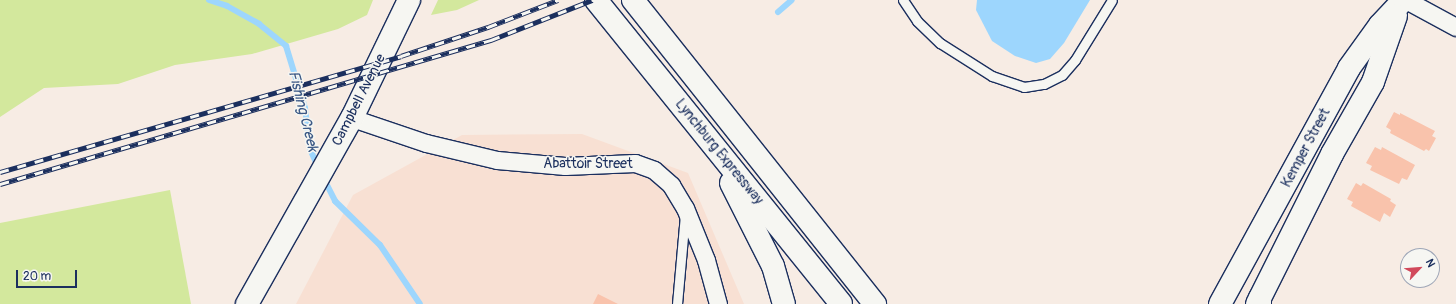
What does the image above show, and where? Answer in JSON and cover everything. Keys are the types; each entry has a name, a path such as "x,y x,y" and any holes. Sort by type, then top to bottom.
{"main road":[{"name":"Campbell Avenue","path":"247,304 352,118 409,0"},
{"name":"Lynchburg Expressway","path":"596,0 841,304"},
{"name":"Lynchburg Expressway","path":"633,0 875,304"},
{"name":"Kemper Street","path":"1259,302 1332,154 1373,82 1389,32 1404,0"},
{"name":"Kemper Street","path":"1220,304 1349,68 1380,26 1404,0"},
{"path":"702,131 753,223 773,266 784,304"}],"street":[{"path":"1404,0 1456,27"},
{"name":"Abattoir Street","path":"352,118 426,143 497,160 565,166 635,163 660,175 671,185 686,208 706,260 718,304"}],"lane":[{"path":"903,0 917,21 940,43 992,76 1024,87 1044,84 1062,75 1076,60 1112,0"},
{"path":"677,304 686,208"}],"shaded area":[{"path":"582,134 688,173 744,304 296,304 353,195 462,135"}],"green space":[{"path":"0,0 373,0 367,15 338,29 252,54 175,65 118,84 44,88 0,117"},
{"path":"438,0 479,0 457,10 431,15"},
{"path":"170,190 191,304 0,304 0,223"}],"water":[{"path":"977,0 1090,0 1064,43 1050,59 1036,63 1015,56 992,41 976,10"}],"building":[{"path":"1394,112 1400,115 1400,113 1435,131 1432,136 1436,138 1429,151 1426,149 1424,151 1390,133 1391,130 1386,127"},
{"path":"1375,147 1381,150 1382,147 1415,165 1407,180 1402,178 1399,184 1370,170 1372,166 1366,163"},
{"path":"1356,183 1361,186 1363,183 1391,199 1390,201 1396,205 1390,217 1384,213 1380,222 1351,206 1353,202 1347,199"},
{"path":"598,294 618,304 593,304"}],"waterway":[{"name":"Fishing Creek","path":"209,0 227,6 259,24 286,46 305,108 310,149 318,167"},
{"path":"778,12 792,0"},
{"name":"Fishing Creek","path":"324,179 335,201 380,245 420,304"}],"railway":[{"path":"0,172 401,56 488,27 558,0"},
{"path":"0,184 491,40 592,0"}]}
